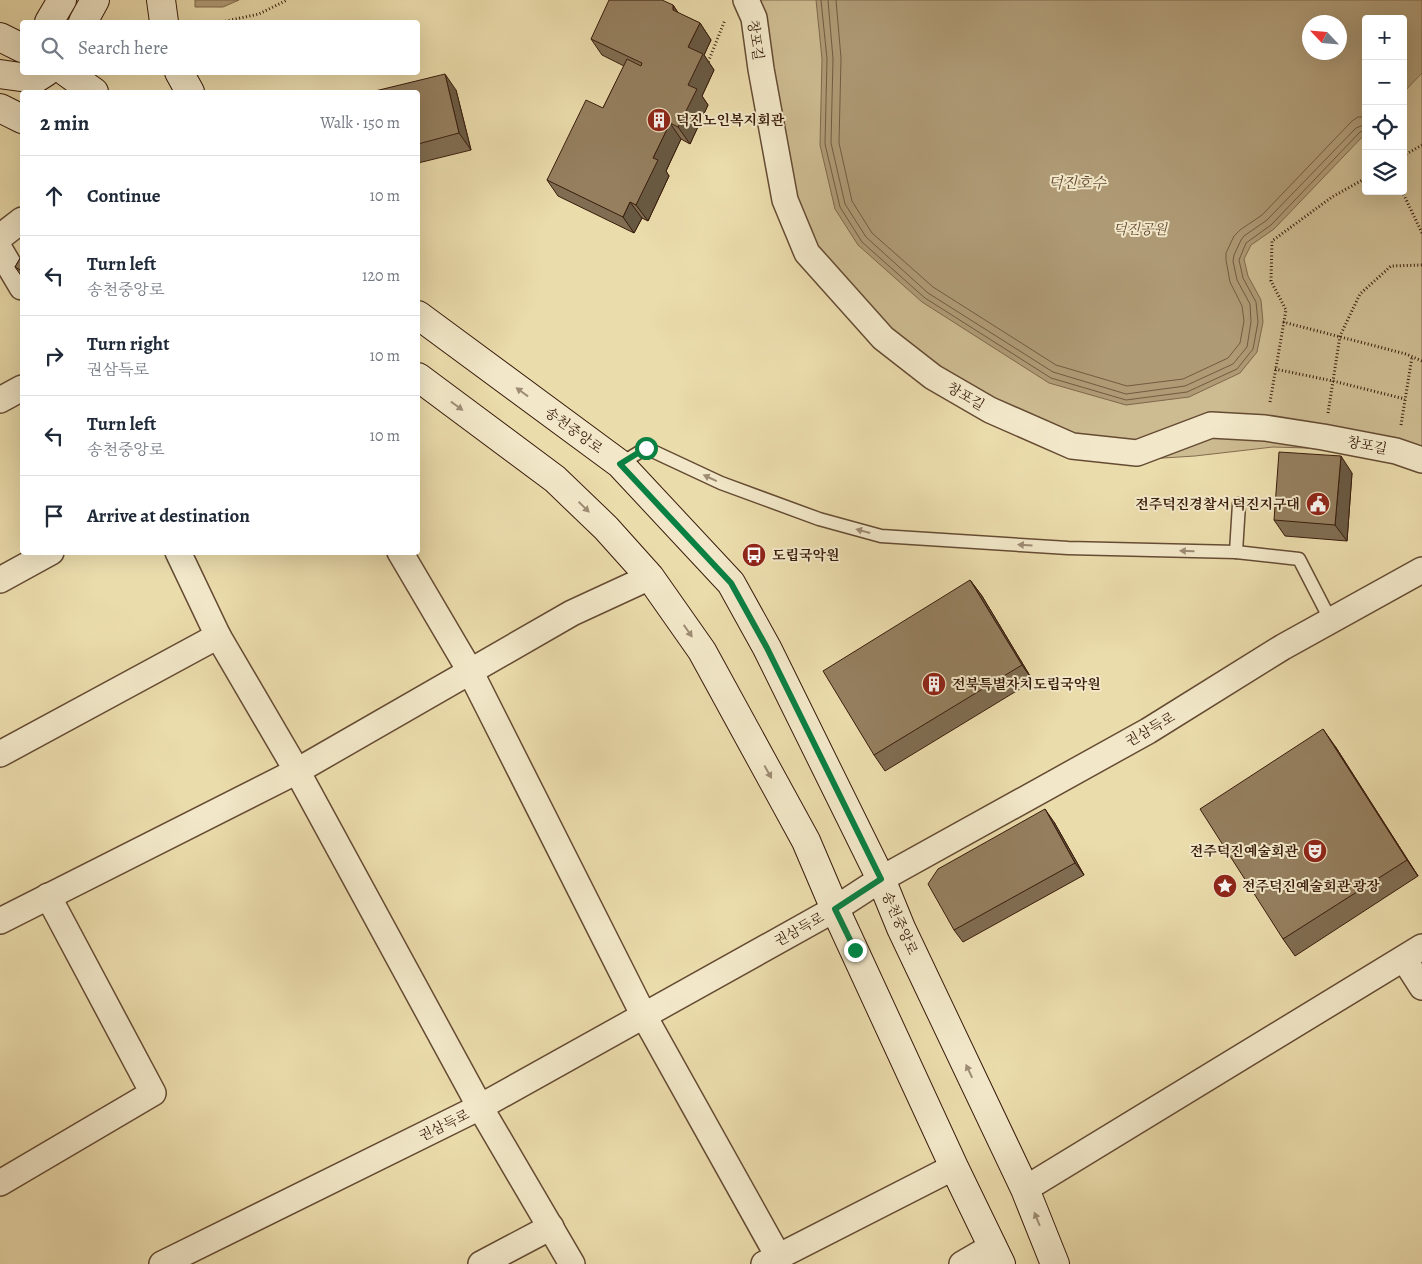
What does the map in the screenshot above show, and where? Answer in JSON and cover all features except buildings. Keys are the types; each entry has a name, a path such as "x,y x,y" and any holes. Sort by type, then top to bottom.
{"street":[{"path":"50,20 62,0"},
{"path":"83,20 95,0"},
{"path":"161,0 164,20"},
{"name":"창포길","path":"746,0 754,18 761,69 785,200 807,253 883,338 933,377 990,410 1072,446 1138,453 1211,425 1265,428 1324,437 1396,451 1422,460"},
{"path":"0,37 20,47"},
{"path":"0,74 39,79"},
{"path":"70,75 91,90"},
{"path":"181,75 189,90"},
{"path":"0,108 20,118"},
{"path":"0,236 20,221"},
{"path":"0,250 20,284"},
{"name":"송천중앙로","path":"420,316 620,464 731,583 771,657 881,879 901,928 1024,1189 1055,1264"},
{"path":"420,379 555,480 606,528 650,577 702,651 806,841 835,909 954,1167 997,1255 962,1264"},
{"path":"0,400 20,389"},
{"path":"0,580 46,555"},
{"path":"179,555 218,636 297,770 480,1107 572,1264"},
{"path":"402,555 470,671 644,1016 771,1260 954,1167"},
{"name":"권삼득로","path":"162,1264 480,1107 835,909 881,879 1148,731 1283,647 1422,570"},
{"path":"0,921 297,770 572,613 650,577"},
{"path":"0,754 218,636"},
{"path":"0,1183 153,1093 48,896"},
{"path":"1024,1189 1413,953 1422,987"},
{"path":"481,1264 551,1227"}],"lane":[{"path":"620,464 646,448 738,489 819,519 881,536 1068,548 1236,552 1299,559 1331,621"},
{"path":"1236,552 1239,504"}],"path":[{"path":"231,20 259,14 286,0"},
{"path":"707,66 726,16"},
{"path":"1407,154 1422,146"},
{"path":"1265,428 1286,310 1271,280 1272,241 1332,197 1362,180"},
{"path":"1404,195 1422,233"},
{"path":"1324,437 1340,336 1360,294 1391,266 1422,265"},
{"path":"1283,322 1340,336 1422,361"},
{"path":"1396,451 1412,357"},
{"path":"1275,369 1405,399"}],"green space":[{"name":"덕진호수","path":"738,0 1422,0 1422,470 1342,449 1273,447 1195,456 1132,460 1001,423 798,253"}],"water":[{"path":"195,0 239,0 223,7 195,7"},
{"name":"덕진호수","path":"816,0 1422,0 1422,73 1407,89 1407,15 1362,15 1362,137 1274,229 1251,245 1244,259 1248,276 1261,300 1263,322 1257,352 1240,373 1189,397 1126,405 1049,383 922,302 858,245 835,209 820,145 822,59"}],"place":[{"name":"덕진노인복지회관","path":"659,120"},
{"name":"전주덕진경찰서 덕진지구대","path":"1318,504"},
{"name":"도립국악원","path":"754,555"},
{"name":"전북특별자치도립국악원","path":"934,684"},
{"name":"전주덕진예술회관","path":"1315,851"},
{"name":"전주덕진예술회관 광장","path":"1225,886"}],"route":[{"path":"646,448 620,464 731,583 767,648 881,879 835,909 855,950"}],"park label":[{"name":"덕진공원","path":"1140,229"}]}
